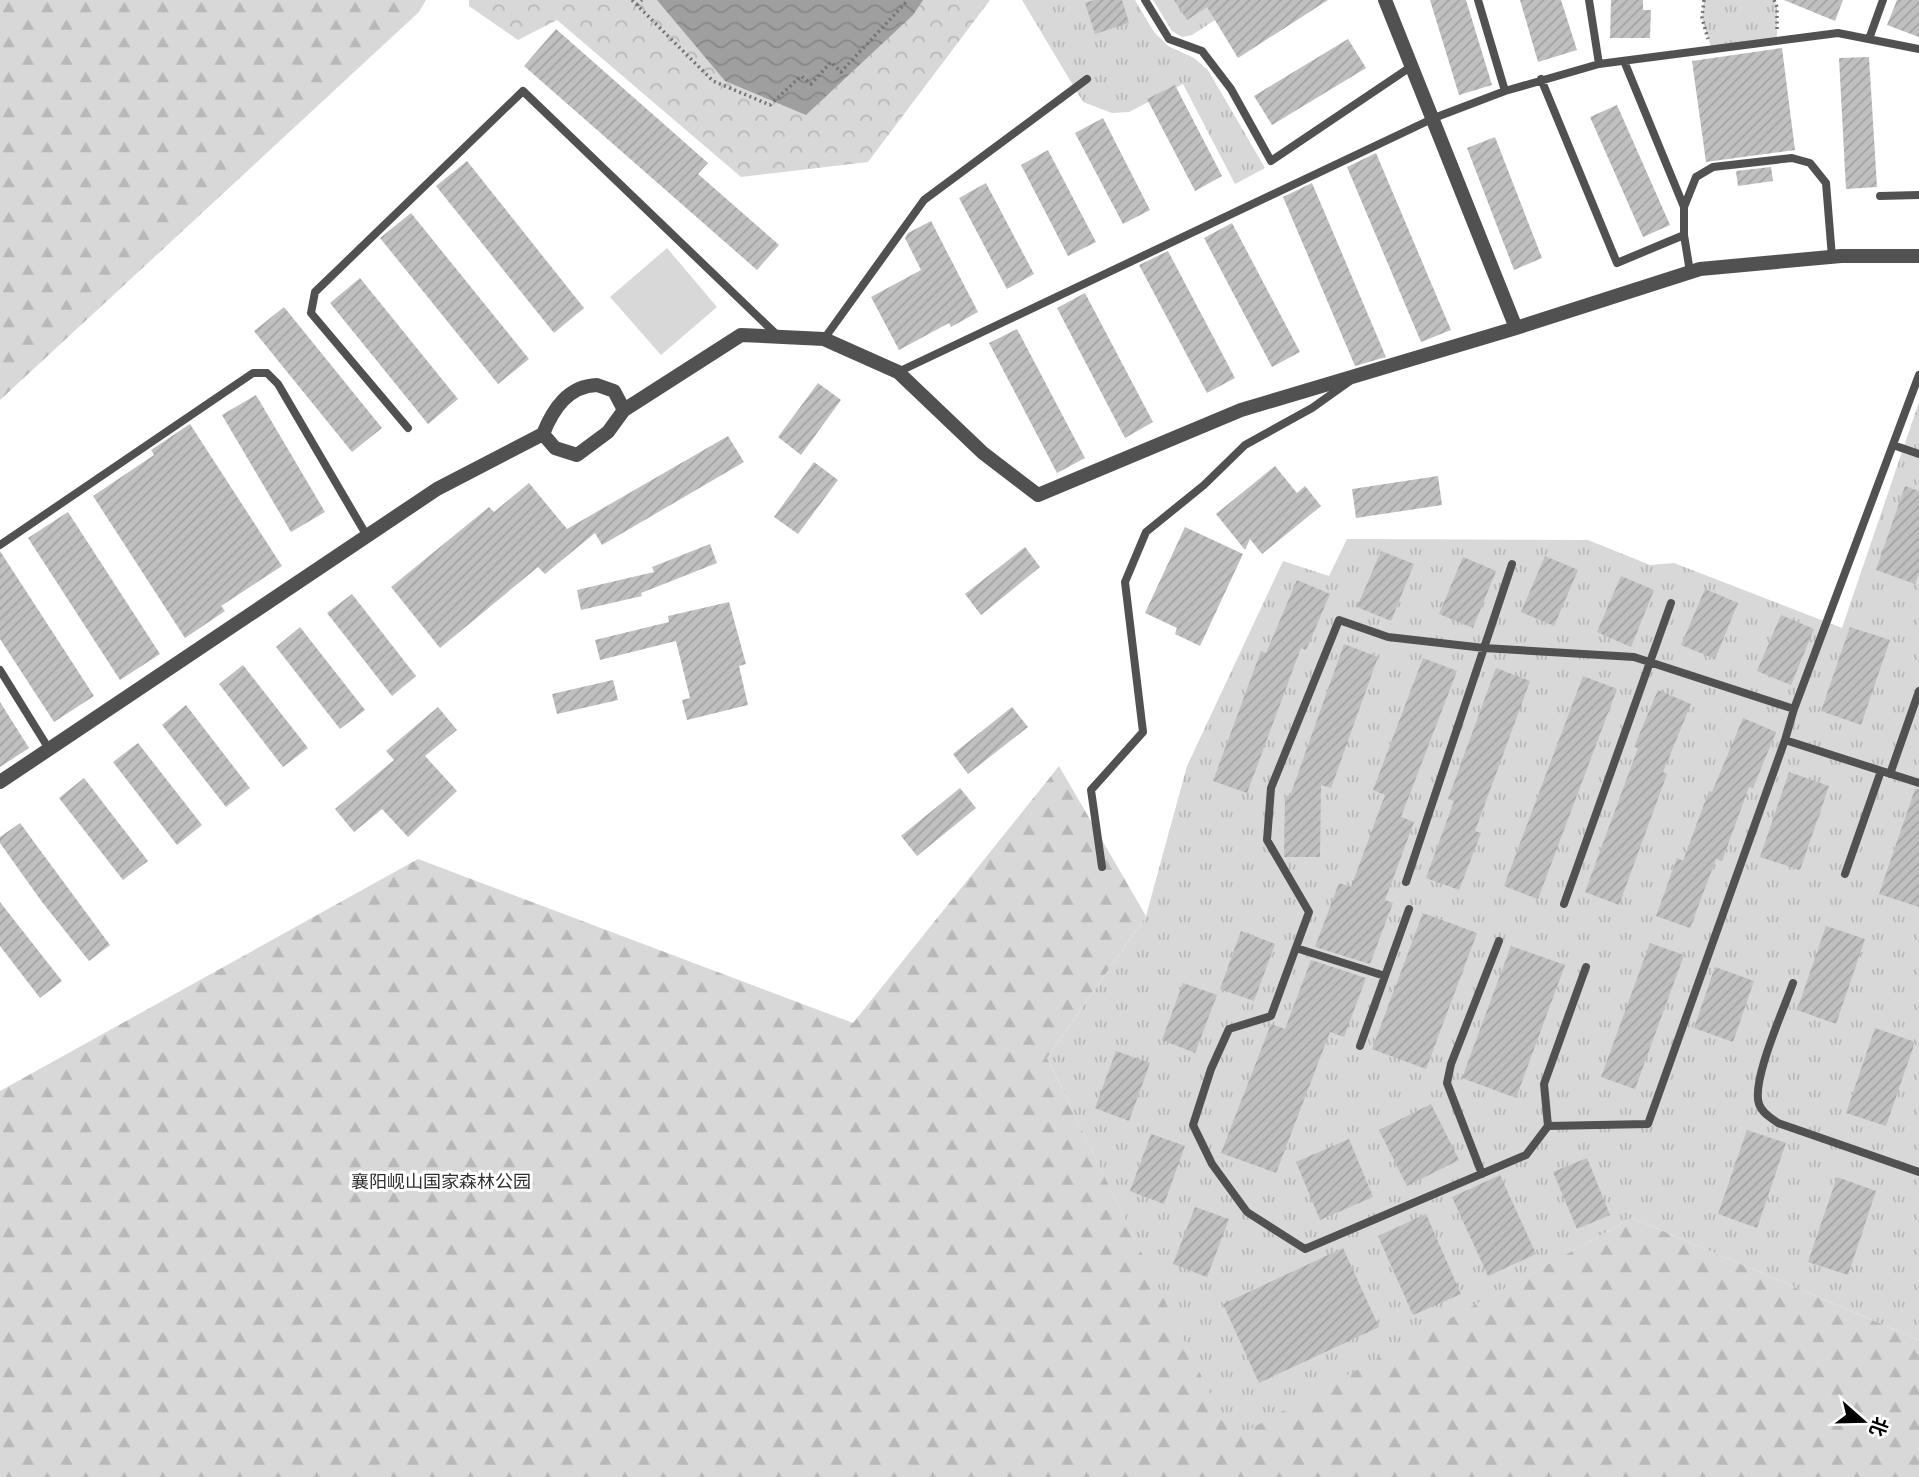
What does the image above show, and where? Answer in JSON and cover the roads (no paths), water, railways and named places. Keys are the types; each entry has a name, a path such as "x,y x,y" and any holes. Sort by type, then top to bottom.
{"street":[{"path":"1384,2 1434,118 1516,328"},
{"path":"542,434 555,448 577,455 608,432 624,410 741,335 824,339 898,372 982,453 1038,495 1241,410 1516,328 1700,269 1832,257 1919,256"},
{"path":"0,782 438,489 542,434 549,418 564,400 581,386 597,384 614,391 624,410"}],"lane":[{"path":"1145,0 1169,39 1202,51 1231,89 1271,161 1412,66"},
{"path":"1478,0 1505,91"},
{"path":"1589,0 1599,64"},
{"path":"1869,39 1883,0"},
{"path":"898,372 1434,118 1541,79 1599,64 1838,33 1919,49"},
{"path":"1623,61 1684,207"},
{"path":"824,339 924,200 1087,79"},
{"path":"1541,79 1617,262 1684,235"},
{"path":"408,428 311,313 315,292 523,91 779,337"},
{"path":"1690,272 1684,235 1684,207 1696,177 1713,167 1792,158 1810,163 1826,183 1832,257"},
{"path":"1880,196 1919,195"},
{"path":"0,545 253,373 267,373 278,384 367,536"},
{"path":"1102,867 1091,790 1143,732 1125,582 1146,532 1203,485 1245,445 1312,408 1358,375"},
{"path":"1548,1126 1648,1124 1794,709 1919,375"},
{"path":"1893,445 1919,454"},
{"path":"1406,882 1512,564"},
{"path":"1564,904 1671,603"},
{"path":"1586,967 1544,1084 1548,1126 1526,1155 1305,1249 1247,1213 1212,1164 1193,1125 1211,1069 1229,1029 1271,1016 1309,912 1267,840 1271,788 1339,620 1388,637 1484,648 1634,657 1794,709"},
{"path":"0,670 49,749"},
{"path":"1845,874 1919,691"},
{"path":"1785,740 1919,783"},
{"path":"1360,1046 1409,909"},
{"path":"1482,1174 1447,1083 1451,1064 1499,941"},
{"path":"1296,948 1385,976"},
{"path":"1793,983 1757,1085 1763,1112 1778,1123 1919,1172"}],"water":[{"path":"657,0 923,0 913,15 806,115 725,81"}],"park label":[{"name":"襄阳岘山国家森林公园","path":"441,1182"}]}
